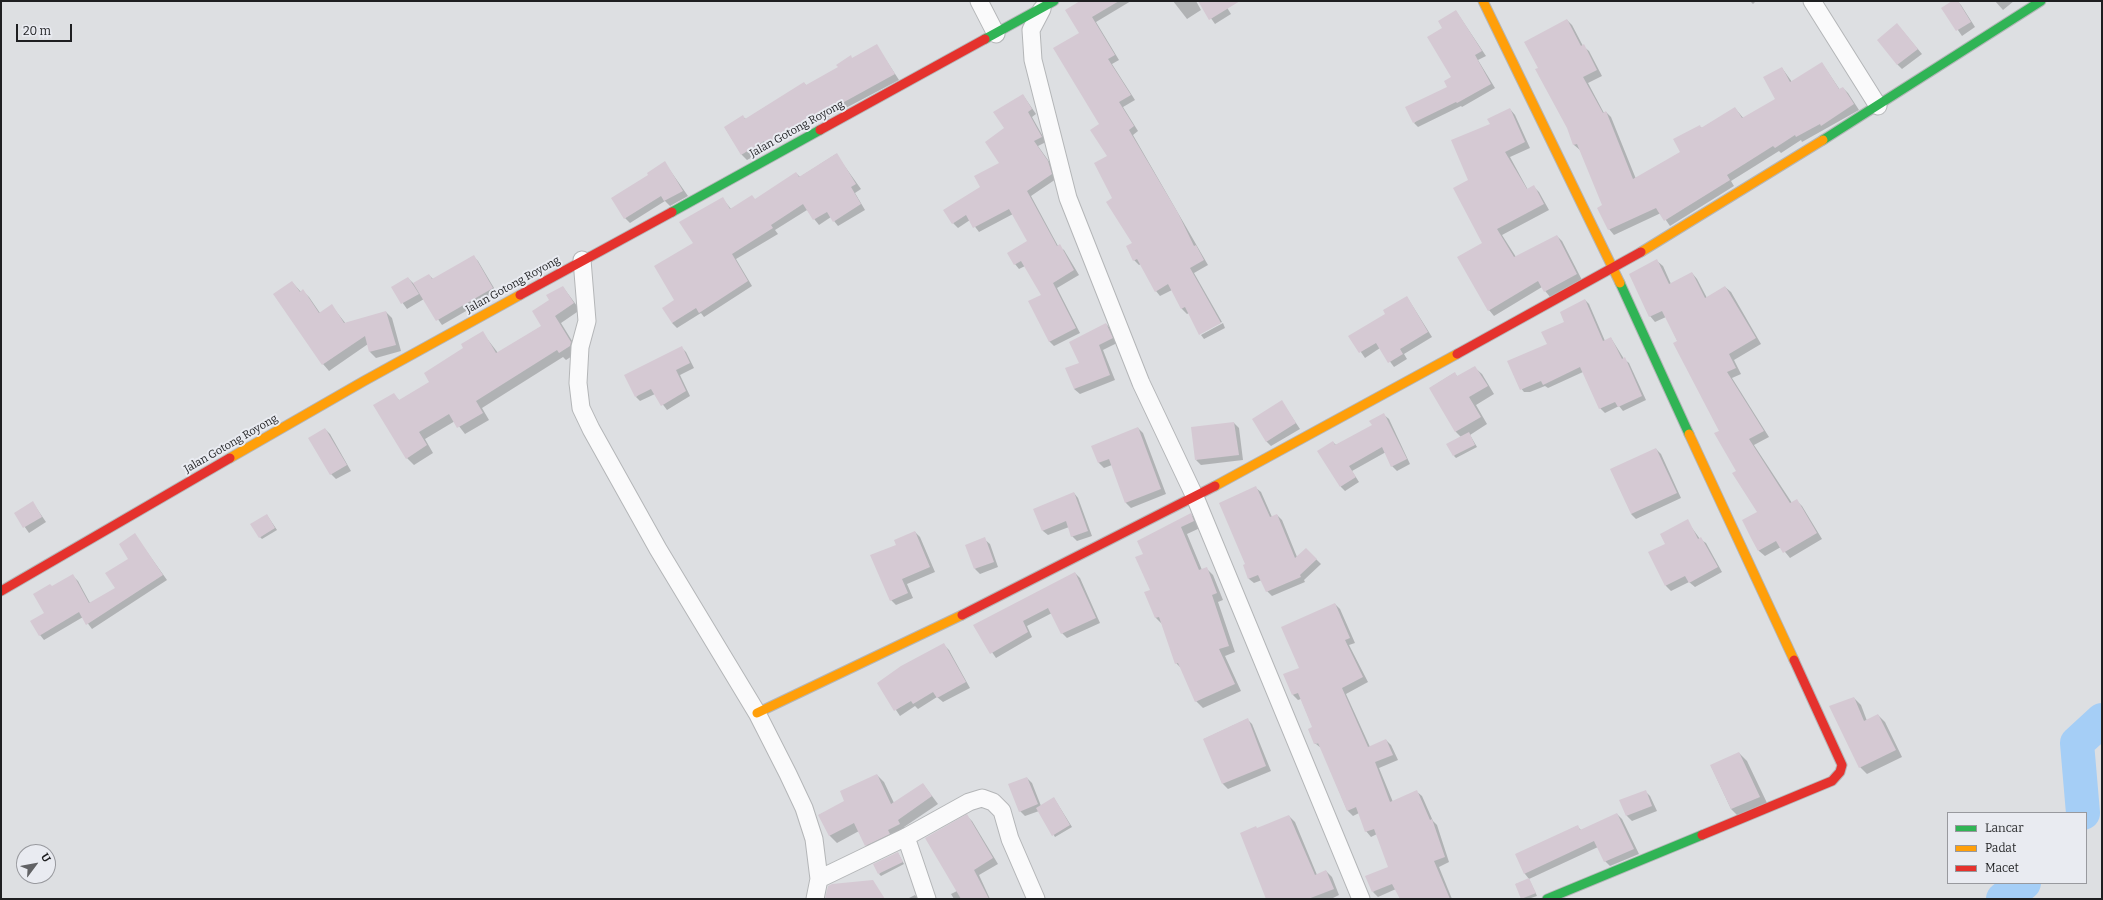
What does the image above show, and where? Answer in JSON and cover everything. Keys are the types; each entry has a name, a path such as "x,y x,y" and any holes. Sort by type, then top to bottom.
{"street":[{"path":"979,1 996,34"},
{"path":"1483,1 1613,269 1842,765 1840,772 1832,781 1547,899"},
{"path":"1812,1 1878,106"},
{"path":"757,713 976,608 1196,497 1613,269 1878,106 2041,1"},
{"path":"1048,5 1031,30 1033,60 1068,198 1140,383 1196,497 1361,899"},
{"name":"Jalan Gotong Royong","path":"1,591 364,381 1048,5"},
{"path":"582,260 586,321 580,347 578,383 581,408 658,550 757,713 804,808 814,839 819,879 815,899"},
{"path":"819,879 906,837 969,802 982,798 993,802 1002,811 1010,839 1036,899"},
{"path":"906,837 927,899"}],"building":[{"path":"1080,1 1119,1 1092,17 1115,55 1108,59 1131,95 1119,102 1134,126 1129,130 1178,213 1194,246 1196,245 1204,260 1190,268 1221,323 1199,335 1185,307 1181,309 1168,284 1155,292 1137,259 1133,261 1126,246 1132,243 1106,202 1112,198 1094,163 1107,156 1090,130 1099,124 1053,48 1079,33 1065,10"},
{"path":"1198,1 1240,1 1209,20"},
{"path":"1952,1 1958,1 1971,22 1956,31 1941,8"},
{"path":"1456,10 1482,51 1475,55 1491,84 1457,103 1456,102 1413,123 1405,107 1447,87 1444,81 1451,77 1427,37 1442,28 1438,21"},
{"path":"1567,19 1581,46 1584,44 1597,70 1583,77 1603,113 1606,111 1633,179 1680,152 1673,139 1700,125 1701,128 1735,107 1742,118 1775,99 1763,77 1782,67 1790,82 1822,62 1839,89 1843,87 1854,104 1821,126 1820,124 1796,137 1795,135 1775,148 1773,146 1727,175 1730,180 1664,221 1656,208 1608,230 1597,208 1602,205 1577,144 1573,145 1567,128 1535,69 1538,68 1524,42"},
{"path":"1897,23 1918,49 1897,65 1877,40"},
{"path":"877,44 895,74 766,145 764,141 741,155 724,127 743,115 745,119 804,82 806,85 838,67 836,65 851,55 852,58"},
{"path":"1023,94 1032,109 1028,112 1042,137 1034,141 1048,161 1052,174 1027,191 1057,246 1060,244 1074,270 1053,283 1076,328 1049,342 1028,301 1041,295 1021,261 1014,265 1007,253 1027,241 1009,209 973,228 966,215 952,224 943,210 980,187 974,176 999,163 985,142 1004,128 993,112"},
{"path":"1510,108 1525,142 1505,152 1527,189 1534,185 1544,204 1497,229 1514,257 1557,235 1577,274 1544,292 1538,281 1488,311 1457,257 1482,243 1453,188 1468,180 1451,140 1490,124 1487,119"},
{"path":"837,153 856,184 851,187 861,204 833,222 827,212 813,220 803,204 771,225 773,228 732,254 748,281 699,313 696,308 672,323 662,308 674,300 654,266 693,243 679,222 723,197 730,209 752,195 755,199 796,172 799,177"},
{"path":"665,161 683,191 664,201 661,196 624,219 611,198 648,175 647,173"},
{"path":"474,255 493,288 436,321 413,283 429,274 432,279"},
{"path":"1657,259 1669,284 1692,272 1705,298 1725,286 1756,338 1729,354 1736,368 1727,372 1764,431 1749,439 1790,503 1797,499 1817,533 1783,553 1776,541 1758,551 1742,520 1757,512 1732,473 1736,471 1714,433 1719,431 1673,343 1677,341 1662,311 1649,317 1629,274"},
{"path":"408,277 419,294 401,304 391,287"},
{"path":"292,281 300,292 303,289 319,313 332,304 344,323 386,311 396,345 369,352 365,336 322,365 273,294"},
{"path":"563,286 574,303 555,316 571,342 570,346 559,353 557,350 476,401 483,413 457,428 449,414 419,432 427,445 406,459 373,405 394,393 399,400 429,382 424,373 463,348 461,344 483,331 496,353 541,326 532,311 549,300 546,295"},
{"path":"1407,296 1428,332 1400,349 1403,354 1388,363 1376,343 1359,353 1348,336 1385,314 1383,310"},
{"path":"1585,299 1603,341 1611,337 1622,359 1625,357 1642,396 1618,407 1615,402 1599,409 1580,367 1543,385 1541,381 1520,390 1507,361 1547,344 1541,332 1564,322 1560,312"},
{"path":"1106,323 1113,338 1099,345 1110,375 1074,389 1065,368 1079,363 1069,342"},
{"path":"682,346 690,363 676,370 686,391 661,406 651,389 635,397 624,375"},
{"path":"1475,366 1488,386 1469,397 1481,417 1455,432 1429,388 1455,372 1457,376"},
{"path":"1282,400 1296,423 1266,442 1252,419"},
{"path":"1384,413 1407,459 1391,467 1382,447 1349,466 1356,477 1340,487 1317,451 1333,441 1335,445 1372,425 1369,421"},
{"path":"1234,422 1239,455 1195,460 1191,427"},
{"path":"1138,427 1161,489 1125,503 1109,459 1098,463 1091,446"},
{"path":"325,428 347,465 330,475 308,438"},
{"path":"1469,432 1475,445 1453,456 1446,444"},
{"path":"1656,448 1677,493 1631,514 1610,469"},
{"path":"1256,486 1270,517 1277,514 1295,558 1306,548 1317,559 1300,575 1301,577 1266,592 1258,575 1248,579 1243,565 1245,564 1219,503"},
{"path":"1074,492 1088,531 1071,537 1066,521 1042,531 1033,509"},
{"path":"33,501 42,517 23,528 14,513"},
{"path":"1191,513 1194,521 1181,527 1199,570 1207,567 1217,593 1212,595 1229,646 1219,649 1235,684 1195,702 1178,663 1175,664 1159,617 1155,618 1144,592 1150,590 1135,557 1143,554 1137,541"},
{"path":"267,514 275,528 259,538 250,524"},
{"path":"1688,519 1698,539 1701,537 1718,567 1689,583 1685,576 1665,586 1648,552 1665,544 1660,534"},
{"path":"915,531 930,567 902,579 908,593 890,601 870,555 896,545 894,540"},
{"path":"135,533 163,575 86,625 79,612 39,636 30,621 44,613 33,594 50,584 52,586 73,574 89,603 115,588 105,573 128,559 119,544"},
{"path":"985,537 994,562 974,569 965,545"},
{"path":"1075,572 1096,618 1061,634 1048,608 1023,621 1028,632 990,654 973,625"},
{"path":"1335,603 1350,638 1345,640 1363,677 1342,688 1368,747 1386,739 1393,755 1375,762 1390,802 1417,790 1430,820 1432,819 1445,857 1434,861 1450,899 1400,899 1392,884 1372,892 1365,876 1388,867 1374,829 1365,832 1356,807 1347,811 1318,743 1314,744 1308,729 1312,727 1298,693 1292,695 1283,674 1299,668 1281,627"},
{"path":"944,643 966,682 937,698 933,692 913,704 911,701 894,711 877,683 901,666"},
{"path":"1854,697 1864,721 1878,714 1896,750 1859,768 1829,706"},
{"path":"1248,718 1266,766 1222,784 1203,739"},
{"path":"1739,752 1760,797 1731,809 1710,765"},
{"path":"877,774 891,804 923,783 932,796 898,820 900,824 888,830 890,834 865,846 854,823 829,836 818,815 844,801 840,791"},
{"path":"1027,777 1038,804 1019,812 1008,784"},
{"path":"1646,790 1652,806 1626,816 1619,800"},
{"path":"1054,797 1070,825 1052,836 1036,808"},
{"path":"1617,813 1634,849 1604,862 1594,841 1524,874 1515,854 1578,825 1580,830"},
{"path":"967,814 993,858 974,870 989,899 961,899 925,838"},
{"path":"1289,815 1315,875 1326,870 1334,889 1308,899 1266,899 1240,833"},
{"path":"898,852 903,862 878,874 873,864"},
{"path":"1529,878 1536,893 1521,899 1515,884"},
{"path":"873,880 885,899 825,899 828,886 832,884"}],"waterway":[{"path":"2083,812 2077,743 2102,720"},
{"path":"2003,899 2023,884"}],"traffic: fast":[{"path":"985,39 1054,1"},
{"path":"1823,140 2041,1"},
{"path":"672,212 820,130"},
{"path":"1620,283 1689,434"},
{"path":"1547,899 1702,835"}],"traffic: slow":[{"path":"1483,1 1620,283"},
{"path":"1641,252 1823,140"},
{"path":"230,458 364,381 520,295"},
{"path":"1215,486 1457,354"},
{"path":"1689,434 1794,660"},
{"path":"757,713 962,615"}],"traffic: jam":[{"path":"820,130 985,39"},
{"path":"520,295 672,212"},
{"path":"1457,354 1641,252"},
{"path":"1,591 230,458"},
{"path":"962,615 1215,486"},
{"path":"1702,835 1832,781 1840,772 1842,765 1794,660"}]}
